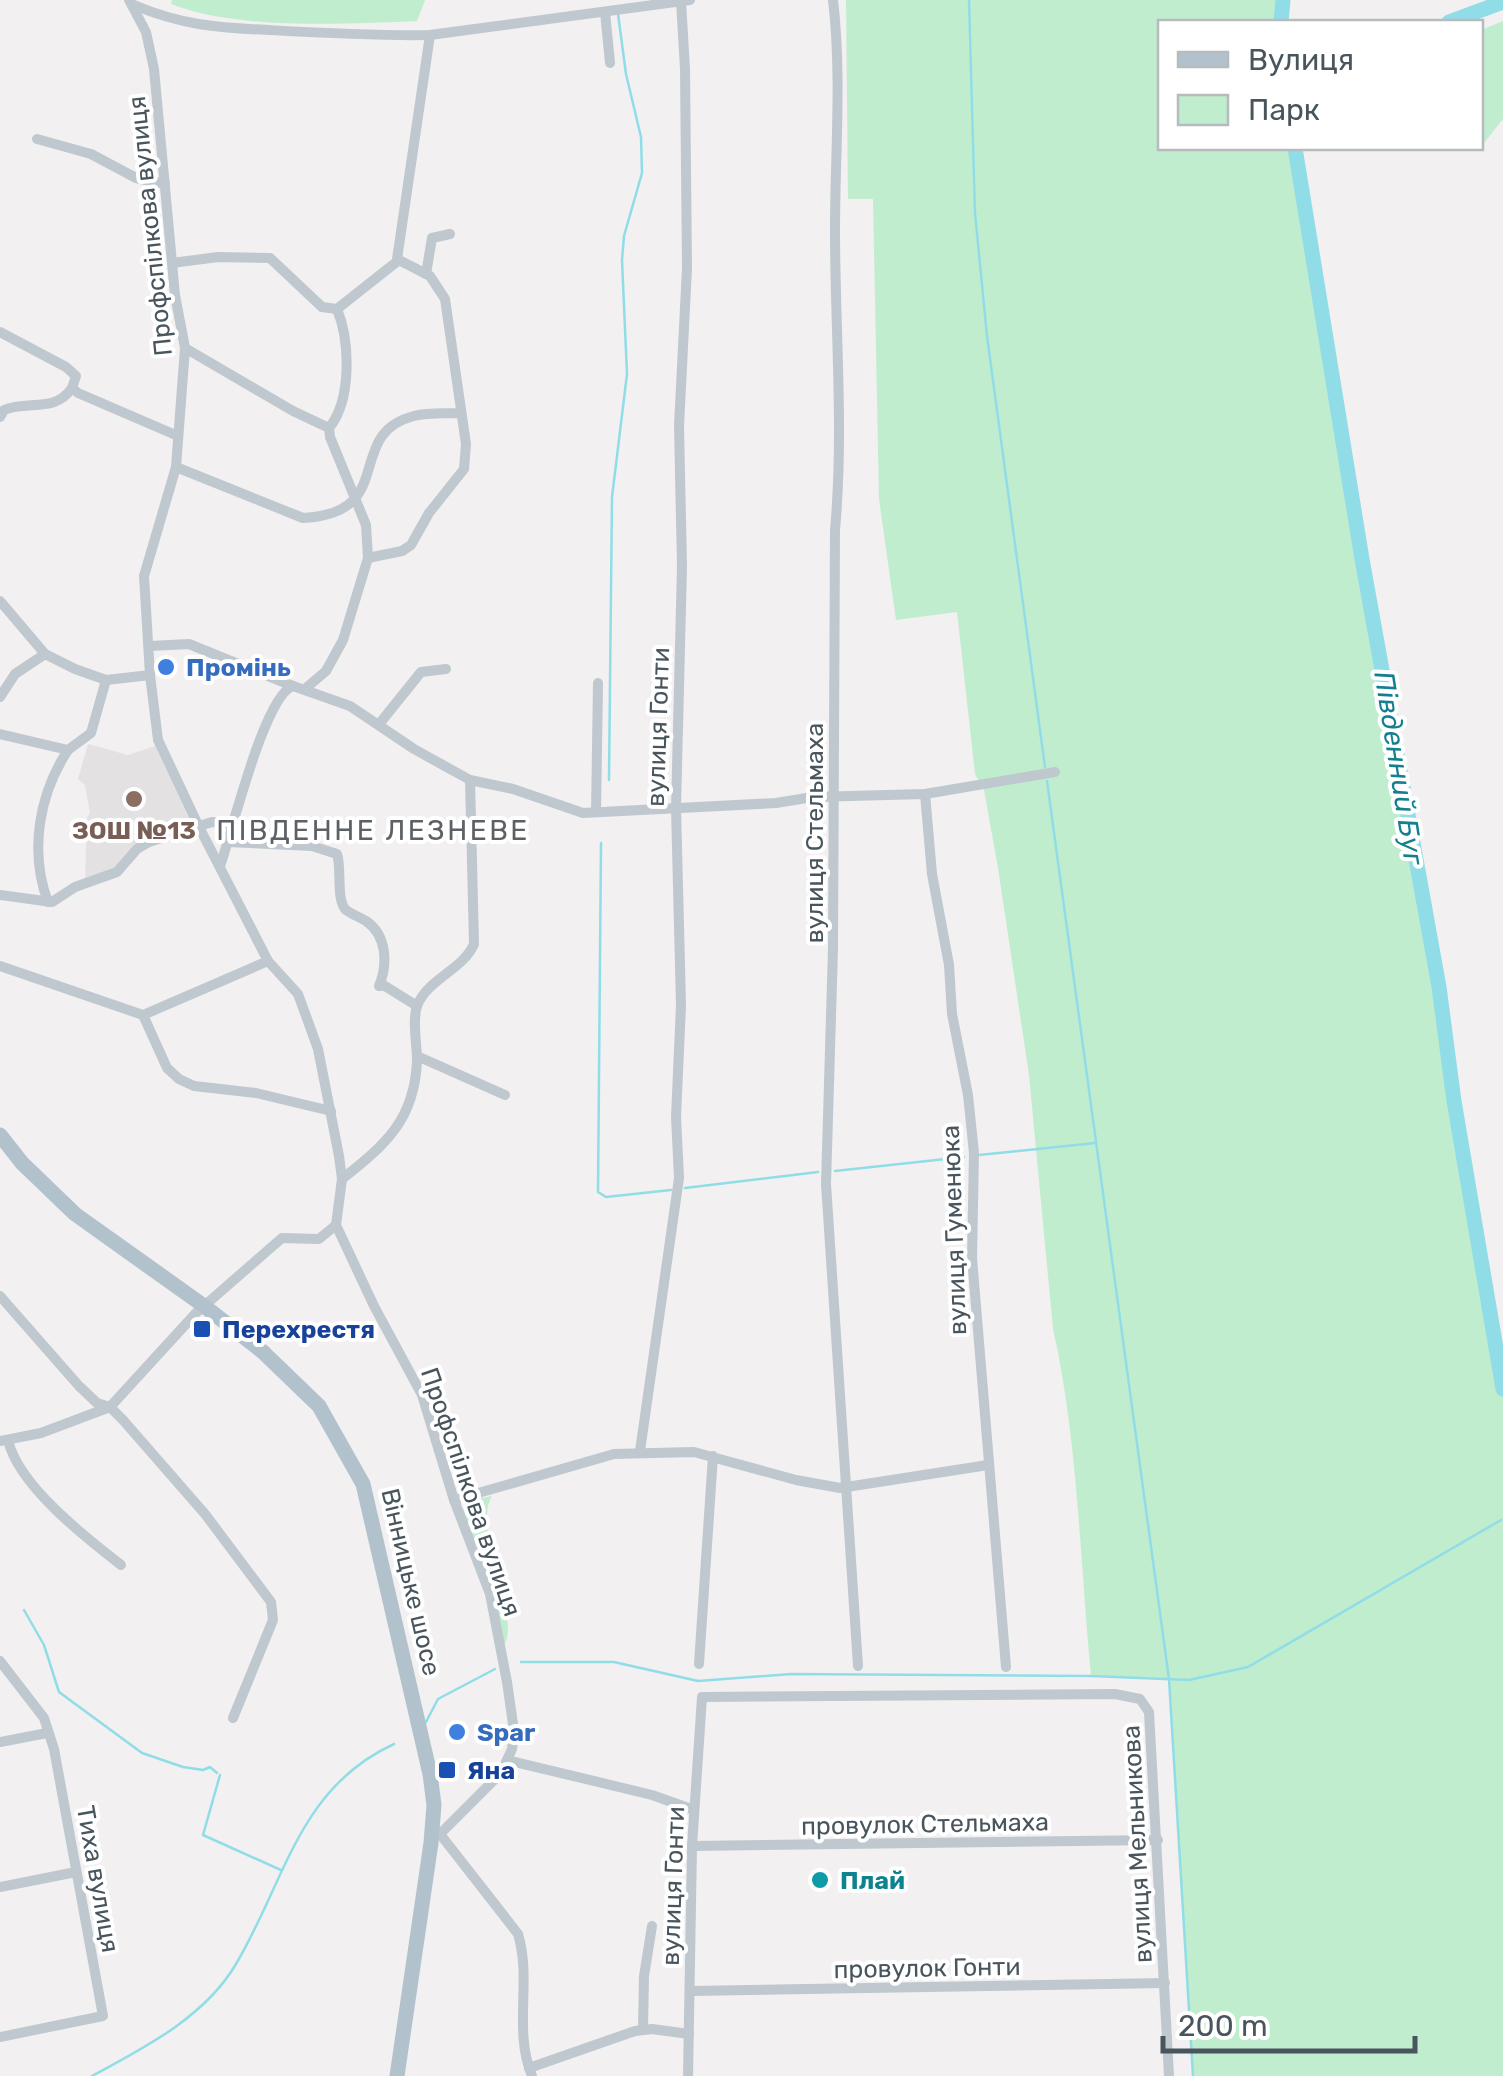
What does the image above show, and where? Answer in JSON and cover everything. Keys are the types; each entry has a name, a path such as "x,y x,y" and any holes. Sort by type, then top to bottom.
{"main road":[{"name":"Вінницьке шосе","path":"0,1135 22,1163 75,1214 263,1352 319,1406 363,1484 430,1774 436,1834 397,2076"}],"street":[{"name":"вулиця Стельмаха","path":"833,0 837,37 835,228 840,477 835,530 833,949 826,1184 858,1666"},
{"path":"131,2 179,23 228,29 430,35 685,1"},
{"name":"вулиця Гонти","path":"640,1451 678,1178 681,1006 676,808 682,566 679,426 687,268 685,1"},
{"name":"Профспілкова вулиця","path":"131,2 146,32 154,69 172,263 185,348 176,467 144,576 158,740 268,961 298,994 318,1050 342,1179 336,1225 422,1396 454,1500 490,1594 514,1731 507,1760"},
{"path":"605,12 610,63"},
{"path":"172,263 270,258 322,307 337,309 399,260 430,35"},
{"path":"36,139 91,154 136,178 164,184"},
{"path":"426,274 432,238 450,234"},
{"path":"368,558 402,551 411,545 429,513 464,468 466,444 446,299 426,274 399,260"},
{"path":"329,428 336,420 340,404 348,351 337,309"},
{"path":"0,332 76,376 72,388 58,401 42,406 12,406 0,417"},
{"path":"185,348 292,411 329,428 366,525 368,558 342,640 326,671 299,687 286,688 249,769 220,866"},
{"path":"72,388 178,436"},
{"path":"176,467 303,518 338,513 355,502 363,490 372,451 382,436 412,416 461,413"},
{"path":"0,601 45,654 106,680 150,675"},
{"path":"150,646 189,644 350,706 470,780 513,789 583,813 925,794 1054,772"},
{"path":"0,697 14,674 45,654"},
{"path":"380,723 421,672 446,670"},
{"path":"48,902 37,864 42,814 54,771 68,750 90,733 106,680"},
{"path":"596,812 598,684"},
{"path":"0,734 68,750"},
{"path":"342,1179 386,1144 406,1113 415,1081 417,1006 441,977 470,954 474,944 470,780"},
{"name":"вулиця Гуменюка","path":"925,794 932,874 972,1134 972,1258 1006,1667"},
{"path":"0,895 48,902 117,872 136,850 150,842 212,822 234,824"},
{"path":"228,842 312,846 337,854 342,904 347,912 370,924 380,935 384,952 379,986 417,1006"},
{"path":"0,966 144,1014 268,961"},
{"path":"144,1014 167,1068 179,1079 194,1086 256,1092 330,1111"},
{"path":"417,1056 505,1095"},
{"path":"120,1564 44,1496 4,1440 41,1433 110,1407 204,1306 282,1238 320,1239 336,1225"},
{"path":"0,1296 96,1404 110,1407 204,1514 271,1602 273,1620 234,1718"},
{"path":"454,1500 614,1454 640,1451 694,1452 796,1480 844,1487 988,1465"},
{"path":"699,1664 713,1456"},
{"name":"Тиха вулиця","path":"0,1661 44,1718 54,1749 103,2016 0,2037"},
{"name":"вулиця Гонти","path":"688,2076 692,1846 702,1697 1115,1694"},
{"name":"вулиця Мельникова","path":"1115,1694 1140,1699 1150,1712 1169,2076"},
{"path":"0,1742 48,1734"},
{"path":"689,2034 643,2030 602,2041 531,2072 523,2050 523,1952 518,1934 436,1834 501,1773 507,1760 652,1794 694,1810"},
{"name":"провулок Стельмаха","path":"692,1846 1158,1840"},
{"path":"0,1886 76,1872"},
{"path":"643,2030 644,1976 652,1926"},
{"name":"провулок Гонти","path":"690,1991 1165,1982"}],"shaded area":[{"name":"ЗОШ №13","path":"88,744 128,755 155,746 192,825 148,839 116,869 85,880 90,813 85,785 78,779"}],"green space":[{"path":"172,0 425,0 417,21 325,24 227,18 171,4"},
{"path":"846,0 1283,0 1281,20 1158,20 1158,150 1295,150 1362,559 1439,987 1454,1101 1503,1389 1503,2076 1193,2076 1169,1679 1091,1676 1073,1457 1053,1329 1029,1075 998,868 984,790 975,774 957,612 896,620 879,499 873,199 848,199"},
{"path":"1503,21 1503,119 1484,143 1483,143 1483,29"},
{"path":"492,1496 487,1511 488,1530 507,1615 504,1645 495,1599 462,1511 466,1501"}],"waterway":[{"path":"969,0 975,213 987,336 1045,767"},
{"name":"Південний Буг","path":"1281,20 1283,0"},
{"path":"1454,20 1503,2"},
{"path":"609,780 612,497 627,374 622,260 624,236 642,173 641,137 626,74 618,14"},
{"name":"Південний Буг","path":"1295,150 1362,559 1439,987 1454,1101 1503,1389"},
{"path":"1047,781 1169,1679 1193,2076"},
{"path":"601,843 598,1192 606,1197 671,1190"},
{"path":"979,1155 1095,1143"},
{"path":"835,1171 964,1157"},
{"path":"685,1188 818,1172"},
{"path":"521,1662 614,1662 698,1681 791,1674 1189,1680 1248,1667 1501,1520"},
{"path":"24,1610 44,1645 59,1692 142,1753 183,1767 210,1767 217,1773"},
{"path":"426,1722 438,1699 495,1669"},
{"path":"92,2076 172,2029 208,2000 236,1964 315,1811 336,1785 394,1744"},
{"path":"220,1775 203,1835 281,1870"}],"place":[{"name":"Промінь","path":"166,667"},
{"name":"ЗОШ №13","path":"134,799"},
{"name":"Перехрестя","path":"202,1329"},
{"name":"Spar","path":"457,1732"},
{"name":"Яна","path":"447,1770"},
{"name":"Плай","path":"820,1880"}],"district":[{"name":"ПІВДЕННЕ ЛЕЗНЕВЕ","path":"373,830"}]}
